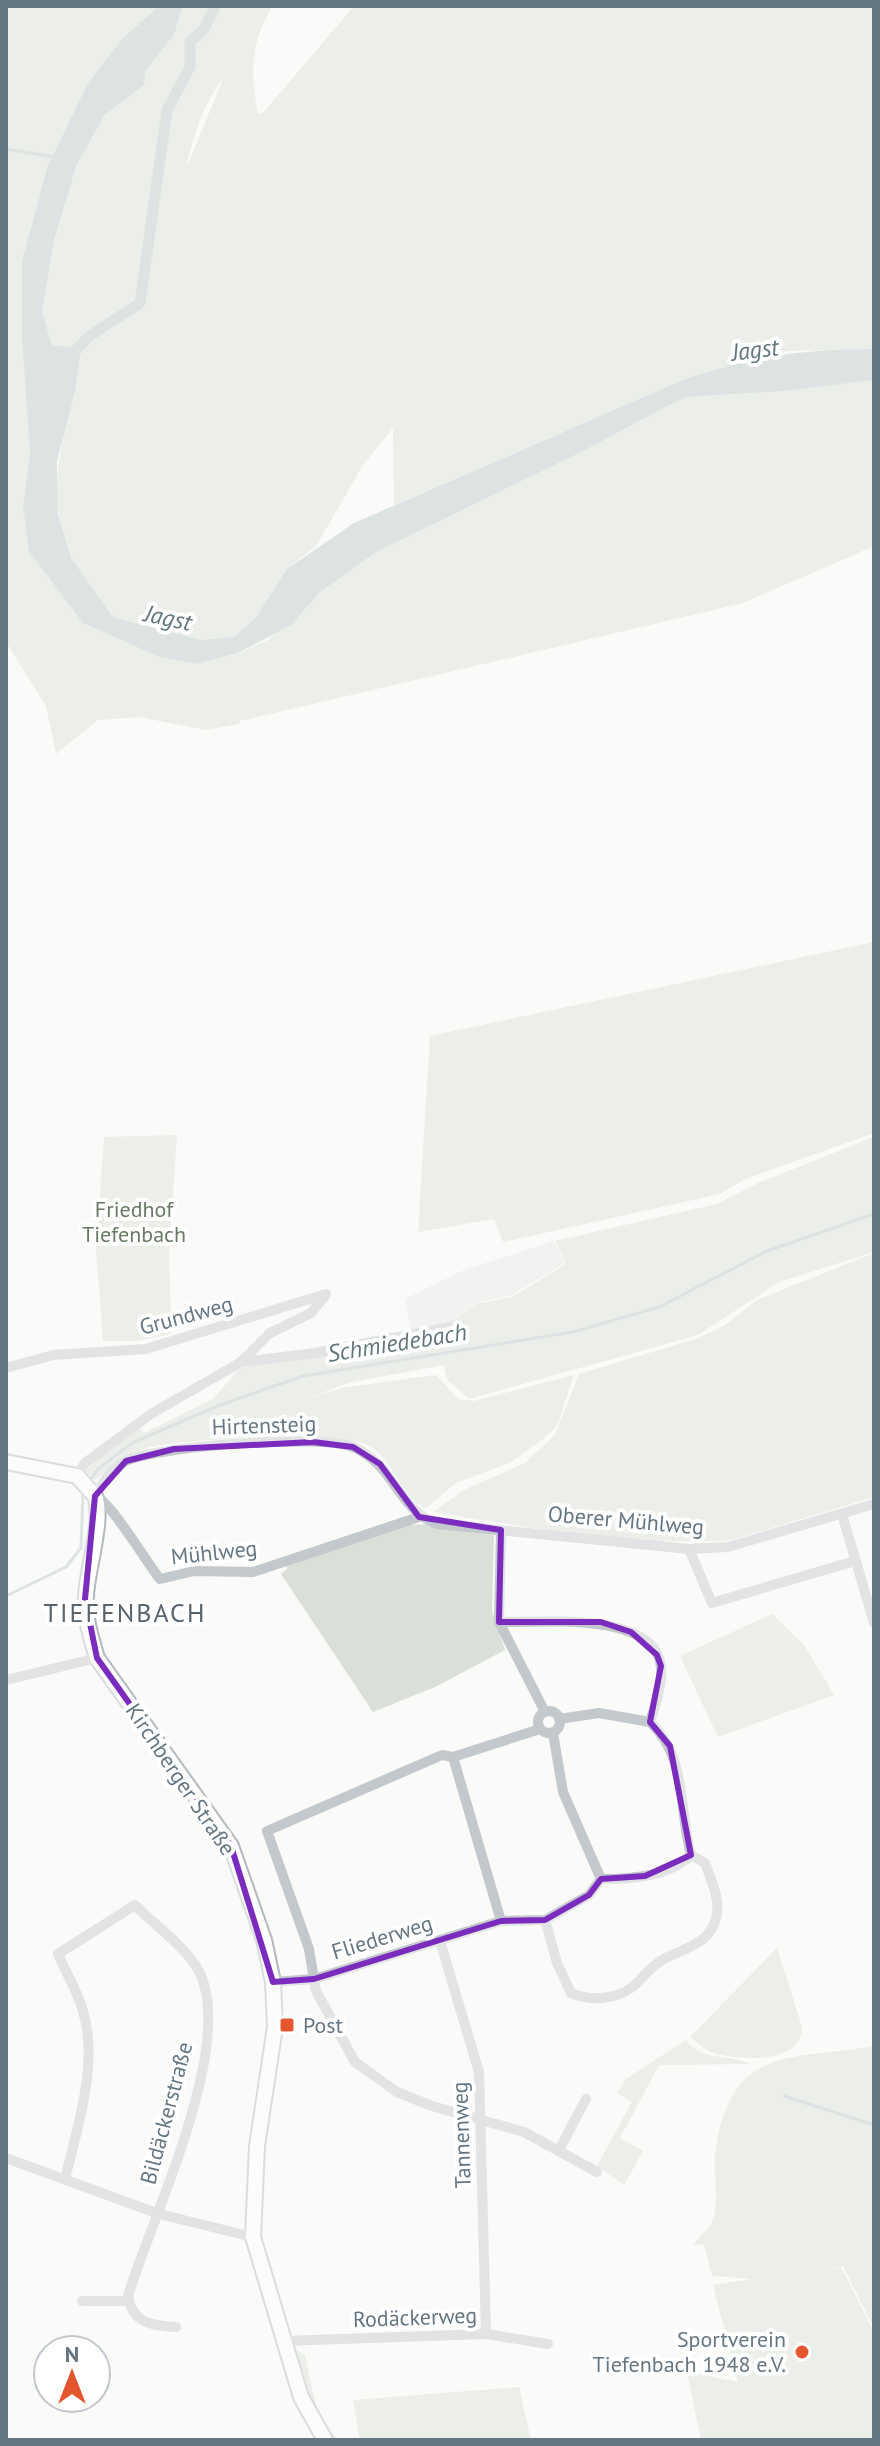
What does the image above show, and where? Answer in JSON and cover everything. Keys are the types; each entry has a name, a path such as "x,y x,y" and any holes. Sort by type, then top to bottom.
{"main road":[{"path":"6,1462 86,1485"},
{"name":"Kirchberger Straße","path":"86,1485 96,1523 85,1599 87,1622 97,1658 231,1846 264,1940 273,1982 275,2027 257,2146 253,2237 301,2397 325,2440"}],"street":[{"name":"Grundweg","path":"6,1368 53,1355 146,1349 326,1294 311,1313 270,1333 241,1362"},
{"path":"86,1485 85,1463 151,1414 241,1362 315,1353 460,1325"},
{"name":"Hirtensteig","path":"86,1485 102,1483 126,1461 174,1449 338,1443 353,1447 380,1464 409,1508 419,1517"},
{"name":"Mühlweg","path":"86,1485 107,1502 140,1555 160,1579 194,1571 253,1572 419,1517"},
{"name":"Oberer Mühlweg","path":"419,1517 437,1524 689,1549 728,1547 874,1504"},
{"path":"842,1514 874,1623"},
{"path":"501,1530 499,1622 545,1712"},
{"path":"689,1549 712,1603 855,1561"},
{"path":"499,1622 601,1622 631,1632 657,1655 661,1666 650,1722"},
{"path":"6,1680 97,1658"},
{"path":"545,1712 554,1713 559,1719 558,1728 553,1733"},
{"path":"540,1729 538,1721 545,1712"},
{"path":"545,1920 557,1963 571,1993 587,2000 631,1989 659,1962 695,1946 708,1935 716,1920 718,1905 705,1863 691,1855 682,1810 683,1786 666,1737 650,1722 599,1713 559,1719"},
{"path":"553,1733 540,1729 453,1757 442,1755 267,1831 309,1949 316,1991 355,2062 397,2092 481,2121 524,2132 560,2148 597,2172"},
{"path":"553,1733 563,1792 601,1879 645,1876 683,1863 691,1855"},
{"path":"453,1757 501,1921"},
{"name":"Fliederweg","path":"273,1982 314,1979 501,1921 545,1920 589,1895 601,1879"},
{"name":"Bildäckerstraße","path":"65,2179 82,2108 88,2042 84,2011 58,1954 135,1905 196,1966 205,1991 208,2029 205,2056 186,2133 159,2214 134,2274 128,2301"},
{"name":"Tannenweg","path":"440,1941 479,2072 486,2334"},
{"path":"560,2148 586,2099"},
{"path":"6,2158 159,2214 253,2237"},
{"path":"82,2301 128,2301 145,2324 176,2327"},
{"name":"Rodäckerweg","path":"283,2341 486,2334 548,2344"}],"highlighted area":[{"path":"313,1442 353,1447 380,1464 419,1517 501,1530 499,1622 601,1622 631,1632 657,1655 661,1666 650,1722 670,1746 691,1855 645,1876 601,1879 589,1895 545,1920 501,1921 314,1979 273,1982 231,1846 97,1658 85,1599 95,1496 126,1461 174,1449"}],"shaded area":[{"path":"159,6 183,6 174,35 145,71 144,85 105,115 77,164 54,240 42,313 52,345 81,349 75,391 57,461 58,515 71,558 113,617 201,640 234,637 256,617 287,569 354,523 680,381 776,356 874,349 874,380 785,391 688,397 671,404 583,451 376,552 320,592 291,625 238,653 197,664 160,657 83,623 29,551 23,506 30,453 22,339 22,261 47,168 88,83 125,36"},
{"path":"553,1241 565,1263 512,1295 476,1303 446,1324 412,1334 405,1299 464,1270"}],"green space":[{"path":"6,6 159,6 125,36 47,168 22,261 22,339 30,453 23,506 83,623 197,664 239,653 270,639 330,570 688,397 785,391 874,380 874,546 743,603 206,730 139,717 98,720 56,754 46,706 6,642"},
{"path":"183,6 273,6 260,32 254,58 258,114 263,113 354,6 874,6 874,349 788,351 680,381 394,505 393,428 363,465 316,546 287,569 256,617 234,637 201,640 113,617 74,564 61,530 58,505 60,453 80,350 51,345 42,313 54,240 77,164 105,115 144,85 144,71 174,35","holes":["223,79 186,168 204,110"]},
{"path":"874,942 874,1133 745,1179 720,1194 503,1242 494,1219 418,1232 430,1036"},
{"name":"Friedhof Tiefenbach","path":"177,1135 169,1249 171,1334 137,1341 103,1341 96,1249 104,1137"},
{"path":"874,1137 874,1252 779,1282 698,1335 469,1399 447,1379 444,1365 347,1383 307,1399 341,1388 436,1375 458,1399 474,1401 574,1375 557,1426 543,1439 511,1462 456,1483 426,1508 416,1503 375,1450 348,1440 291,1437 164,1444 132,1454 95,1480 85,1472 107,1448 139,1428 144,1433 213,1399 240,1368 323,1353 415,1346 476,1304 512,1297 566,1264 555,1241 717,1204 758,1183"},
{"path":"874,1253 874,1497 731,1540 620,1538 433,1512 464,1490 525,1463 555,1435 579,1374 696,1339 724,1326 757,1300"},
{"path":"427,1524 494,1535 492,1611 505,1650 435,1687 373,1712 281,1574 287,1569 287,1562 406,1525"},
{"path":"772,1614 804,1645 834,1695 718,1737 680,1656"},
{"path":"777,1948 802,2027 799,2039 792,2048 769,2057 741,2058 713,2053 690,2037"},
{"path":"686,2040 708,2055 750,2064 659,2065 620,2138 643,2151 624,2185 597,2166 632,2102 617,2093 626,2079"},
{"path":"874,2046 874,2328 843,2266 802,2272 841,2267 874,2332 874,2440 701,2440 687,2372 738,2382 713,2285 753,2279 712,2276 704,2244 694,2245 712,2222 716,2197 715,2154 723,2118 734,2092 750,2075 769,2064 791,2057"},
{"path":"295,2350 305,2355 312,2389 324,2423 340,2440 330,2440 307,2395 293,2352"},
{"path":"519,2387 531,2440 360,2440 353,2400"}],"waterway":[{"path":"68,359 88,337 140,303 167,110 190,67 190,42 204,29 215,6"},
{"path":"6,149 54,157"},
{"name":"Schmiedebach","path":"90,1481 98,1469 132,1443 220,1405 303,1376 573,1332 659,1307 767,1251 874,1214"},
{"name":"Schmiedebach","path":"6,1596 66,1567 81,1548 83,1491"},
{"path":"784,2096 874,2125"}],"place":[{"name":"Post","path":"287,2025"},
{"name":"Sportverein Tiefenbach 1948 e.V.","path":"802,2352"}],"district":[{"name":"TIEFENBACH","path":"125,1613"}],"water label":[{"name":"Jagst","path":"755,350"},
{"name":"Jagst","path":"168,618"}]}
